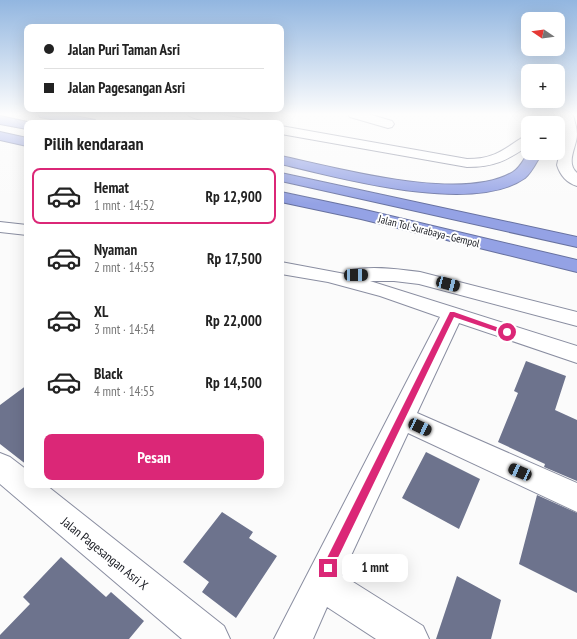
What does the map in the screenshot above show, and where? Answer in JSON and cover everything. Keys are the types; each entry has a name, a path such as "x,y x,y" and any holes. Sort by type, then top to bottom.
{"highway":[{"path":"284,161 396,184 451,189 482,187 505,182 520,174 530,160"},
{"name":"Jalan Tol Surabaya–Gempol","path":"284,178 577,242"},
{"name":"Jalan Tol Surabaya–Gempol","path":"284,198 361,214 577,266"}],"street":[{"path":"356,144 467,163 481,163 503,157 521,145"},
{"path":"566,144 563,160 564,166 566,172 577,181"},
{"path":"0,226 24,230"},
{"path":"284,268 330,276 577,355"},
{"path":"330,276 381,275 420,278 448,284 577,319"},
{"path":"293,639 452,314"},
{"path":"401,418 577,498"},
{"name":"Jalan Pagesangan Asri X","path":"0,466 24,486"},
{"name":"Jalan Pagesangan Asri X","path":"27,488 211,639"},
{"path":"321,582 410,639"}],"building":[{"path":"526,361 566,376 555,410 577,420 577,481 544,467 545,464 498,442 518,393 514,391"},
{"path":"24,387 24,463 0,444 0,405"},
{"path":"426,452 480,479 459,529 402,498"},
{"path":"537,495 577,513 577,593 519,564"},
{"path":"222,512 253,532 249,538 277,556 236,618 202,592 209,582 183,562"},
{"path":"61,557 106,597 111,592 144,621 129,639 0,639 0,635 30,604 23,597"},
{"path":"457,576 501,600 491,639 436,639"}],"route":[{"path":"328,568 452,314 507,332"}]}
